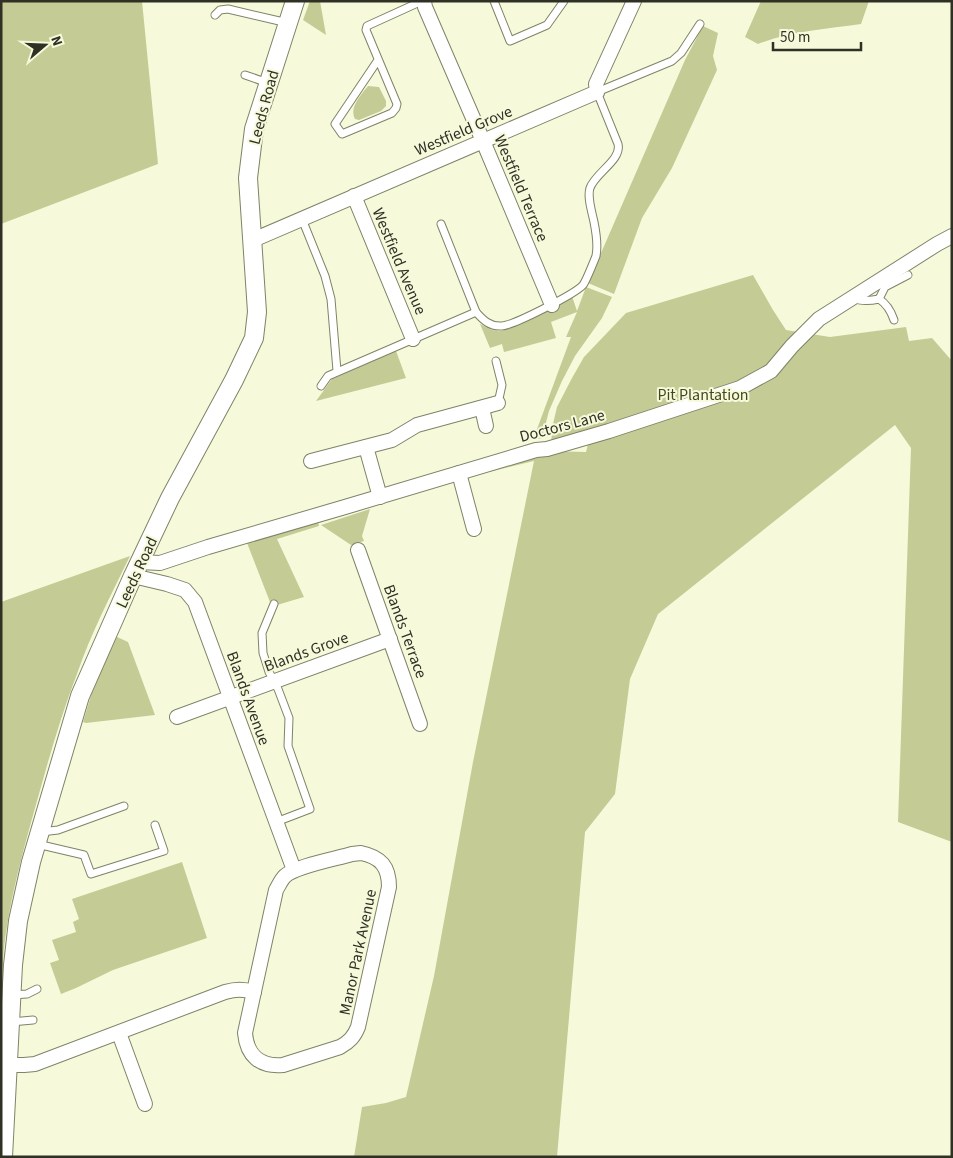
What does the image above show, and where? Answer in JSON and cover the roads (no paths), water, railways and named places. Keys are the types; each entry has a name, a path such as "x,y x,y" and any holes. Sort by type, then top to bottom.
{"street":[{"name":"Leeds Road","path":"3,1157 13,965 18,921 31,862 80,696 136,569 170,498 234,380 254,338 257,312 248,178 254,130 295,1"},
{"name":"Westfield Terrace","path":"423,1 552,305"},
{"path":"597,92 596,84 634,1"},
{"name":"Westfield Grove","path":"252,240 597,92"},
{"name":"Westfield Avenue","path":"354,196 413,339"},
{"name":"Doctors Lane","path":"136,569 536,450 547,449 609,431 740,388 771,371 819,318 952,236"},
{"path":"311,461 392,440 417,425 498,403"},
{"path":"482,408 486,426"},
{"path":"366,447 380,497"},
{"path":"459,473 474,529"},
{"name":"Blands Terrace","path":"358,550 420,724"},
{"name":"Blands Avenue","path":"136,569 167,584 185,590 195,602 294,870"},
{"name":"Blands Grove","path":"176,717 390,639"},
{"name":"Manor Park Avenue","path":"352,854 371,855 379,860 386,868 389,877 389,887 358,1028 354,1036 340,1047 283,1065 264,1064 256,1059 246,1042 245,1033 254,992 276,890 285,876 294,870 352,854"},
{"path":"7,1065 24,1066 35,1064 234,989 254,992"},
{"path":"119,1033 145,1104"}],"lane":[{"path":"378,60 336,124 342,134 392,113 397,104 366,30 367,26 423,1"},
{"path":"494,1 510,41 547,25 564,1"},
{"path":"215,15 220,10 228,9 288,23"},
{"path":"441,224 476,312 483,320 492,325 502,326 552,305 584,284 596,256 597,239 590,206 590,188 619,150 597,92 672,61 681,53 700,24"},
{"path":"245,75 269,83"},
{"path":"302,219 331,298 337,371"},
{"path":"879,299 885,287 908,275"},
{"path":"853,297 857,300 879,299 885,302 892,312 894,320"},
{"path":"321,386 328,376 337,371 476,312"},
{"path":"496,362 502,385 498,403"},
{"path":"274,604 262,633 262,652 289,718 288,746 310,809 276,822"},
{"path":"38,838 124,806"},
{"path":"38,838 84,855 91,874 164,851 155,825"},
{"path":"12,995 26,994 36,990"},
{"path":"11,1022 33,1020"}],"park label":[{"name":"Pit Plantation","path":"703,394"}]}
